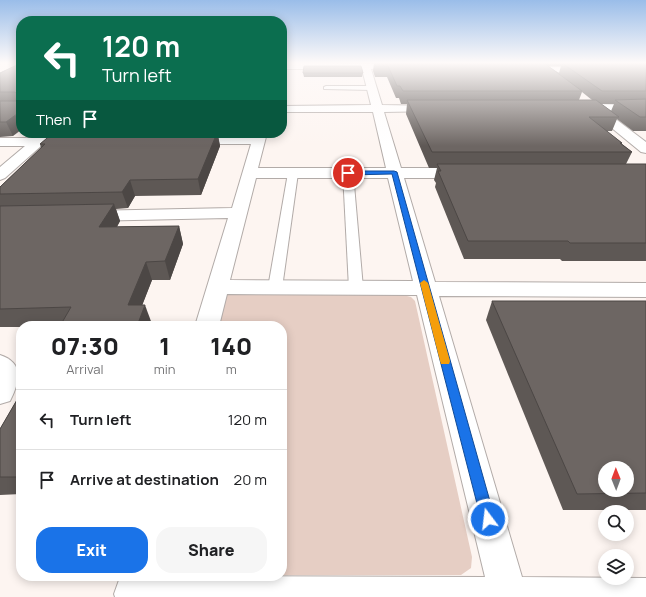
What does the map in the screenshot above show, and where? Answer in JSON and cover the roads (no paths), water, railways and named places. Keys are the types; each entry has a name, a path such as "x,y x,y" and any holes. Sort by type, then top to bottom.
{"street":[{"path":"287,108 345,91"},
{"path":"378,91 394,172 508,597"},
{"path":"400,91 446,108"},
{"path":"582,99 646,149"},
{"path":"563,108 646,108"},
{"path":"630,136 646,136"},
{"path":"172,141 225,138"},
{"path":"209,321 259,138"},
{"path":"0,142 86,142"},
{"path":"0,175 38,142"},
{"path":"250,173 481,173"},
{"path":"72,216 239,213"},
{"path":"218,287 646,290"},
{"path":"0,365 4,368 6,378 0,393"},
{"path":"134,589 508,597 646,597"}],"lane":[{"path":"275,288 293,173"},
{"path":"348,173 356,288"}]}
